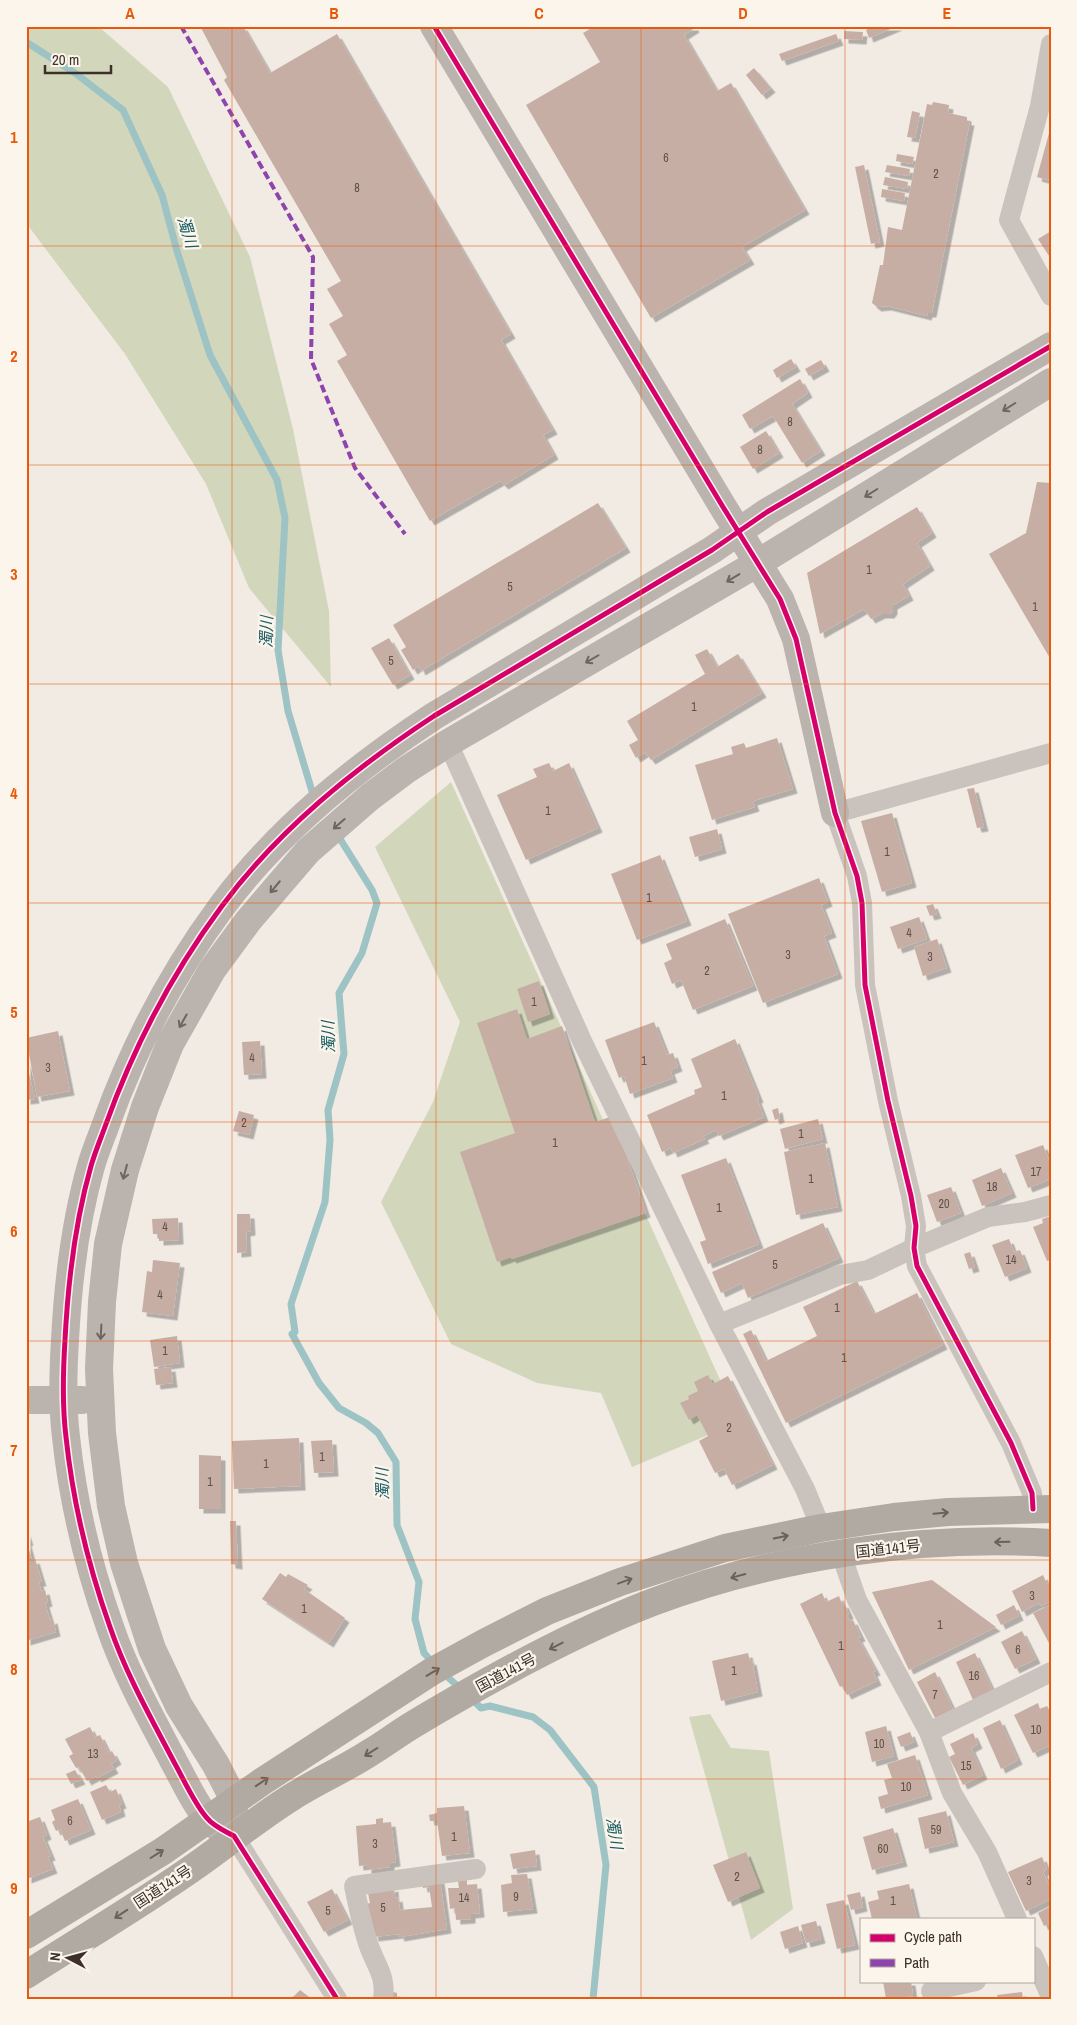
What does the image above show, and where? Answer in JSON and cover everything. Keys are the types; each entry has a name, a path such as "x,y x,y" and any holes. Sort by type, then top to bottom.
{"highway":[{"name":"国道141号","path":"26,1935 163,1851 234,1800 431,1672 547,1611 663,1567 725,1548 821,1528 894,1517 1042,1509"},
{"name":"国道141号","path":"26,1975 194,1867 234,1836 292,1797 502,1674 600,1624 653,1602 701,1586 767,1568 840,1554 912,1545 990,1542 1051,1543"}],"street":[{"path":"434,26 780,599 796,639 835,813 858,876 862,903 865,985 888,1101 916,1226 914,1248 917,1266 1011,1443 1032,1493 1042,1509"},
{"path":"1051,44 1040,106 1009,220 1051,296"},
{"path":"336,1999 234,1836 208,1819 155,1727 119,1654 95,1584 75,1503 65,1435 64,1401 67,1302 75,1239 91,1166 114,1101 143,1035 185,960 223,905 259,862 293,826 355,771 394,742 434,716 708,552 767,512 1051,346"},
{"path":"234,1836 234,1800 216,1765 179,1706 152,1649 124,1563 111,1506 99,1400 102,1302 108,1244 126,1170 146,1107 170,1044 212,970 248,920 308,851 370,797 406,770 448,743 758,563 1051,382"},
{"path":"448,743 583,1043 719,1324 805,1490 821,1528"},
{"path":"835,813 1051,753"},
{"path":"719,1324 840,1275 868,1270 914,1248 988,1217 1025,1212 1051,1205"},
{"path":"26,1400 99,1400"},
{"path":"840,1554 857,1600 929,1732 952,1793 987,1852 1016,1918"},
{"path":"929,1732 1051,1672"},
{"path":"384,1999 385,1987 382,1974 367,1940 354,1886 476,1869"},
{"path":"1035,1964 1051,1997"},
{"path":"931,1991 972,1982"}],"green space":[{"path":"26,26 98,26 168,87 250,257 293,429 329,611 331,687 249,588 206,484 125,354 26,223"},
{"path":"451,782 739,1422 632,1467 601,1393 537,1383 451,1344 381,1202 433,1102 460,1022 375,847"},
{"path":"710,1714 731,1748 769,1751 793,1909 751,1940 689,1717"}],"building":[{"path":"200,26 243,26 270,73 337,34 511,334 501,340 553,430 543,435 554,455 504,485 500,481 430,521 337,361 347,355 329,324 343,316 327,289 341,281 224,80 227,77"},
{"path":"595,26 694,26 695,28 684,35 717,91 731,83 805,210 742,247 750,260 651,318 526,105 600,62 583,33"},
{"path":"875,26 898,26 869,38 866,30"},
{"path":"844,31 863,32 862,40 844,39"},
{"path":"836,34 839,41 782,61 779,54"},
{"path":"754,68 771,88 762,95 746,75"},
{"path":"933,102 949,105 948,113 967,117 967,121 970,121 932,313 928,313 927,316 887,306 877,307 872,303 880,265 883,265 888,227 902,230 927,104 932,105"},
{"path":"912,111 920,113 915,138 907,137"},
{"path":"1051,126 1051,181 1037,177"},
{"path":"897,154 914,157 912,164 896,161"},
{"path":"864,165 880,242 871,244 855,167"},
{"path":"887,165 910,169 909,176 885,172"},
{"path":"885,177 908,182 907,189 883,185"},
{"path":"882,189 905,193 904,201 881,197"},
{"path":"1051,231 1051,259 1038,239"},
{"path":"791,359 796,367 777,378 773,370"},
{"path":"821,360 825,367 809,376 805,369"},
{"path":"800,379 808,393 792,404 821,451 802,463 773,416 750,429 742,415"},
{"path":"766,431 779,453 753,469 740,447"},
{"path":"1037,482 1051,483 1051,660 989,554 1026,533"},
{"path":"598,503 626,548 421,671 419,666 413,670 401,650 406,647 393,625"},
{"path":"917,507 932,533 917,543 930,566 903,584 909,596 893,605 893,610 890,614 881,614 871,619 864,609 820,634 807,573"},
{"path":"389,638 410,675 393,685 371,648"},
{"path":"707,649 717,667 738,654 762,693 651,760 645,752 636,758 629,745 638,740 627,721 705,674 695,655"},
{"path":"777,738 793,789 753,801 755,807 712,820 695,765 733,754 731,747 744,743 746,748"},
{"path":"549,763 553,771 569,763 598,828 526,860 497,795 537,777 533,769"},
{"path":"974,788 984,827 977,828 967,789"},
{"path":"892,813 912,883 882,892 861,821"},
{"path":"717,829 722,849 695,857 689,837"},
{"path":"660,855 687,921 637,940 611,874"},
{"path":"819,878 828,902 821,905 832,933 824,936 838,974 763,1003 728,914"},
{"path":"933,904 937,914 930,916 926,906"},
{"path":"919,917 927,939 898,949 890,927"},
{"path":"725,919 753,986 693,1010 681,980 672,984 664,963 672,959 666,944"},
{"path":"937,939 947,968 923,976 914,947"},
{"path":"539,981 550,1014 528,1022 517,989"},
{"path":"517,1009 527,1039 562,1026 595,1122 613,1116 646,1213 512,1259 511,1257 497,1262 460,1152 515,1133 477,1023"},
{"path":"654,1022 667,1055 673,1053 678,1067 670,1070 673,1078 630,1094 624,1076 619,1078 605,1040"},
{"path":"58,1031 70,1091 37,1097 26,1038"},
{"path":"735,1039 759,1098 757,1099 764,1117 719,1136 716,1130 703,1136 705,1139 673,1153 671,1148 662,1152 647,1115 695,1094 694,1090 702,1087 691,1059"},
{"path":"260,1041 262,1074 244,1075 242,1042"},
{"path":"26,1060 35,1099 26,1100"},
{"path":"778,1108 780,1118 775,1120 772,1110"},
{"path":"239,1111 254,1115 249,1135 233,1131"},
{"path":"818,1119 823,1139 785,1149 780,1129"},
{"path":"825,1143 838,1207 796,1215 784,1152"},
{"path":"1043,1145 1051,1165 1051,1179 1028,1188 1015,1155"},
{"path":"726,1158 759,1244 708,1264 700,1242 706,1240 681,1175"},
{"path":"1001,1168 1012,1193 982,1206 972,1180"},
{"path":"951,1187 961,1213 937,1222 927,1195"},
{"path":"237,1214 250,1214 251,1231 246,1232 247,1252 237,1253"},
{"path":"1051,1216 1051,1260 1047,1261 1033,1227 1043,1223 1042,1219"},
{"path":"178,1218 179,1240 159,1241 159,1234 153,1234 152,1219"},
{"path":"823,1223 839,1258 748,1298 742,1283 721,1293 712,1272"},
{"path":"1009,1239 1014,1252 1020,1250 1027,1268 1005,1277 992,1245"},
{"path":"970,1252 975,1267 969,1269 964,1254"},
{"path":"153,1260 180,1263 173,1316 142,1312 147,1271 152,1272"},
{"path":"857,1281 874,1314 917,1293 943,1345 786,1423 743,1334 751,1330 766,1361 817,1336 803,1307"},
{"path":"177,1336 180,1363 154,1367 150,1340"},
{"path":"171,1367 173,1383 156,1385 154,1369"},
{"path":"708,1375 713,1384 728,1376 773,1465 732,1485 724,1469 715,1473 699,1441 708,1436 697,1415 689,1420 680,1403 689,1399 688,1396 698,1391 694,1382"},
{"path":"299,1438 301,1486 234,1489 232,1441"},
{"path":"332,1440 334,1472 314,1473 311,1441"},
{"path":"199,1455 221,1456 221,1509 199,1509"},
{"path":"230,1521 236,1521 238,1565 231,1564"},
{"path":"26,1532 32,1560 35,1559 42,1582 39,1582 41,1591 45,1590 48,1602 45,1603 50,1620 53,1619 56,1632 26,1641"},
{"path":"280,1573 286,1577 288,1574 308,1585 304,1589 345,1618 329,1643 262,1599"},
{"path":"1043,1575 1047,1584 1051,1582 1051,1601 1041,1606 1039,1603 1022,1612 1012,1591"},
{"path":"932,1580 996,1627 909,1670 872,1592"},
{"path":"822,1593 826,1602 839,1596 842,1604 844,1603 849,1614 847,1616 850,1621 853,1620 861,1637 858,1638 876,1671 873,1672 877,1681 847,1695 842,1686 840,1687 800,1604"},
{"path":"1014,1605 1019,1616 1001,1625 996,1615"},
{"path":"1050,1605 1051,1607 1051,1647 1033,1613"},
{"path":"1022,1631 1036,1659 1015,1669 1001,1642"},
{"path":"748,1653 750,1661 752,1660 758,1692 721,1701 712,1661"},
{"path":"975,1653 993,1691 973,1700 956,1662"},
{"path":"935,1672 953,1709 935,1718 917,1682"},
{"path":"1038,1703 1040,1709 1047,1706 1051,1713 1051,1745 1033,1753 1014,1715"},
{"path":"1000,1720 1018,1760 1001,1769 983,1728"},
{"path":"886,1726 894,1756 872,1762 865,1732"},
{"path":"90,1727 95,1737 100,1735 109,1753 112,1751 117,1760 111,1764 114,1769 87,1781 79,1767 76,1768 69,1756 73,1754 65,1739"},
{"path":"910,1732 914,1742 901,1747 897,1737"},
{"path":"973,1733 978,1744 971,1748 983,1775 963,1785 949,1757 955,1754 950,1744"},
{"path":"915,1755 928,1795 881,1809 878,1797 888,1794 884,1780 892,1778 887,1764"},
{"path":"75,1770 81,1780 71,1784 66,1774"},
{"path":"106,1785 110,1792 116,1789 122,1804 119,1805 121,1812 102,1820 90,1792"},
{"path":"78,1799 91,1830 65,1841 60,1829 56,1831 52,1822 55,1820 51,1810"},
{"path":"464,1806 470,1853 442,1856 437,1821 430,1821 429,1815 437,1813 437,1808"},
{"path":"946,1811 954,1842 925,1849 918,1818"},
{"path":"40,1817 47,1835 43,1837 51,1856 48,1857 53,1869 27,1879 26,1822"},
{"path":"383,1818 383,1823 391,1822 396,1862 390,1863 390,1867 367,1870 367,1865 359,1866 356,1826 376,1824 376,1819"},
{"path":"893,1828 903,1862 872,1870 863,1837"},
{"path":"535,1850 537,1866 513,1869 510,1854"},
{"path":"746,1852 760,1888 728,1902 713,1865"},
{"path":"1042,1857 1047,1869 1043,1872 1051,1889 1051,1899 1026,1911 1008,1872"},
{"path":"527,1874 533,1909 503,1912 501,1885 512,1883 511,1875"},
{"path":"440,1879 447,1929 400,1937 399,1934 374,1937 371,1917 368,1918 366,1904 370,1903 368,1893 394,1887 395,1898 398,1897 400,1910 432,1907 429,1887 423,1888 422,1881"},
{"path":"467,1880 467,1885 477,1884 480,1913 471,1914 471,1919 456,1920 455,1908 450,1909 448,1888 459,1888 458,1881"},
{"path":"909,1884 917,1918 872,1918 868,1902 879,1899 877,1891"},
{"path":"332,1889 348,1920 324,1932 307,1902"},
{"path":"860,1892 863,1907 851,1910 847,1895"},
{"path":"844,1900 855,1945 837,1949 826,1904"},
{"path":"1051,1906 1051,1923 1044,1926 1038,1913"},
{"path":"816,1921 821,1939 806,1943 801,1925"},
{"path":"798,1926 803,1943 785,1949 780,1932"},
{"path":"883,1982 911,1982 913,1996 886,1999"},
{"path":"300,1990 312,1999 289,1999"},
{"path":"393,1992 397,1993 397,1999 393,1999"},
{"path":"1022,1992 1023,1999 998,1999 997,1995"}],"waterway":[{"name":"濁川","path":"26,42 75,73 123,110 162,195 177,251 210,355 277,480 285,518 278,650 288,711 314,798"},
{"name":"濁川","path":"337,834 372,890 377,903 362,953 339,993 344,1054 328,1110 330,1140 325,1202 291,1304 295,1332 292,1334 319,1383 339,1408 366,1423 378,1433 396,1462 397,1525 419,1582 415,1619 424,1653 434,1664"},
{"name":"濁川","path":"442,1672 462,1690"},
{"name":"濁川","path":"470,1697 481,1708 490,1706 533,1717 550,1730 594,1787 606,1865 593,1999"}],"marked path":[{"path":"181,26 313,257 311,359 355,468 405,534"}],"cycle path":[{"path":"434,26 780,599 796,639 835,813 857,876 862,903 865,985 888,1101 911,1196 916,1226 914,1248 917,1266 1011,1443 1032,1493 1033,1509"},
{"path":"337,1999 234,1836 210,1821 189,1791 131,1679 116,1644 102,1604 82,1534 69,1462 64,1413 63,1388 68,1296 73,1252 85,1187 96,1150 129,1066 171,983 222,906 268,851 293,826 347,779 434,716 712,550 767,512 1051,346"}]}
